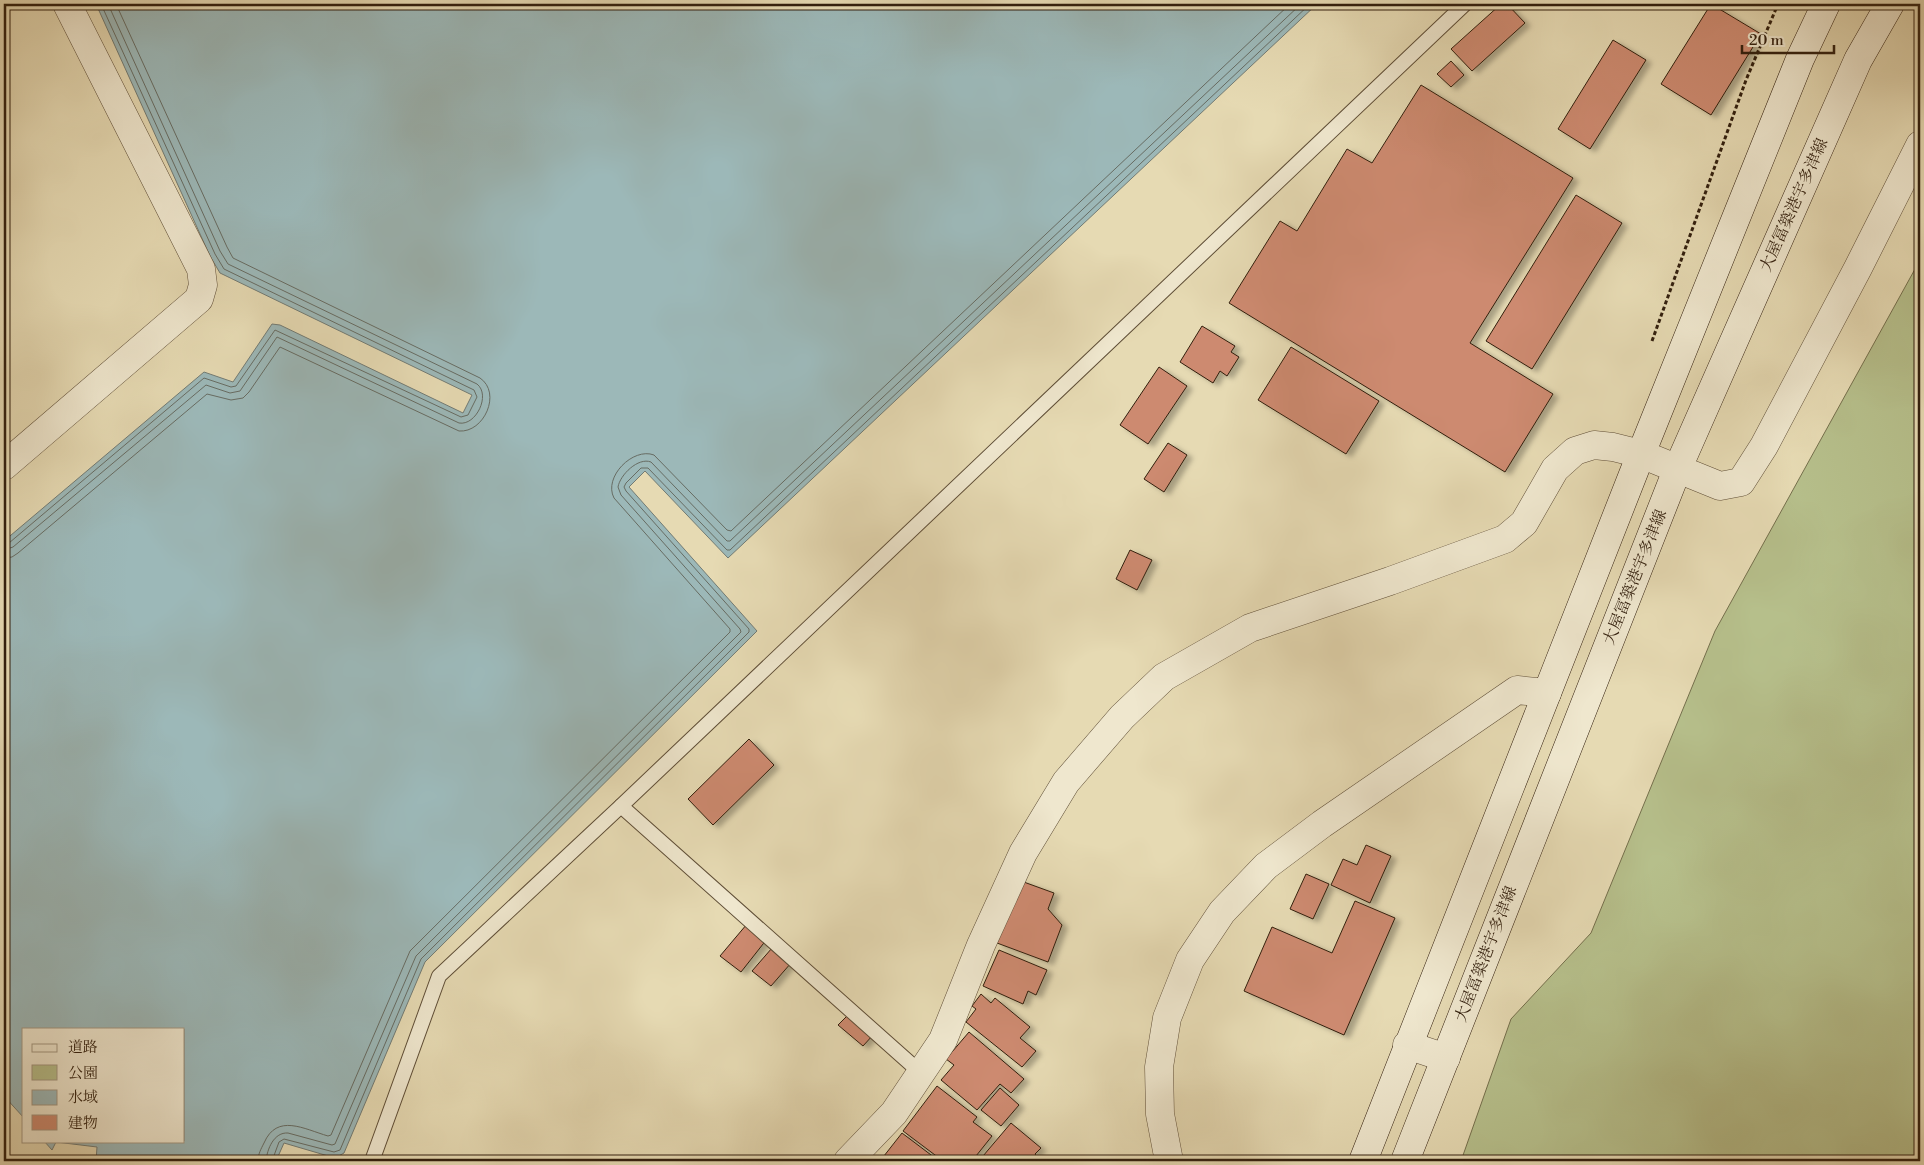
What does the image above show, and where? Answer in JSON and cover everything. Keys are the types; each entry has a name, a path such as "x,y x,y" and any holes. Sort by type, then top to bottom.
{"street":[{"path":"4,466 199,299 204,285 200,269 67,4"},
{"path":"1363,1161 1640,454 1800,59 1826,4"},
{"name":"大屋冨築港宇多津線","path":"1406,1161 1677,470 1858,60 1890,4"},
{"path":"848,1161 894,1113 943,1040 981,946 1023,853 1066,782 1122,717 1164,677 1250,628 1390,581 1505,539 1524,523 1555,469 1575,451 1594,445 1613,447 1640,454 1720,486 1741,482 1773,429 1920,145"},
{"path":"1169,1161 1160,1114 1159,1086 1159,1067 1167,1018 1190,960 1222,912 1266,866 1322,824 1518,690 1547,692"},
{"path":"1408,1045 1446,1058"}],"lane":[{"path":"372,1161 439,976 621,806 1465,4"},
{"path":"621,806 921,1073"}],"green space":[{"path":"1920,260 1920,1161 1461,1161 1511,1019 1591,933 1715,631"}],"water":[{"path":"96,4 1317,4 728,558 645,471 629,487 757,631 425,962 344,1153 335,1158 284,1143 276,1161 96,1161 97,1147 56,1142 185,1142 185,1028 22,1028 22,1116 4,1096 4,541 204,372 233,382 272,324 280,325 463,413 472,395 220,273 210,256"},
{"path":"45,1142 56,1142 52,1150"}],"building":[{"path":"1501,4 1507,4 1525,23 1472,71 1451,49"},
{"path":"1711,4 1761,34 1711,115 1661,84"},
{"path":"1613,40 1646,60 1590,149 1558,129"},
{"path":"1451,61 1464,75 1451,87 1437,74"},
{"path":"1421,85 1573,178 1470,343 1553,394 1505,472 1229,303 1280,221 1297,231 1347,149 1372,163"},
{"path":"1576,195 1622,223 1532,369 1486,341"},
{"path":"1202,326 1235,346 1231,352 1239,357 1227,376 1220,371 1213,383 1180,362"},
{"path":"1291,347 1379,401 1346,454 1258,400"},
{"path":"1159,367 1187,386 1148,444 1120,425"},
{"path":"1168,443 1187,455 1164,492 1144,479"},
{"path":"1130,550 1152,560 1137,590 1116,579"},
{"path":"749,739 774,765 713,825 688,799"},
{"path":"1366,845 1391,856 1370,903 1331,885 1343,859 1357,865"},
{"path":"1306,874 1329,884 1313,919 1290,909"},
{"path":"1021,881 1054,893 1048,909 1062,925 1048,962 997,943"},
{"path":"1355,901 1395,918 1344,1035 1244,991 1272,927 1332,953"},
{"path":"747,924 767,939 741,972 720,956"},
{"path":"772,948 791,963 771,986 752,971"},
{"path":"999,950 1047,970 1036,995 1028,991 1023,1004 983,986"},
{"path":"981,994 991,1003 995,998 1030,1027 1020,1038 1036,1051 1022,1067 966,1022 976,1009 972,1006"},
{"path":"849,1014 873,1035 863,1046 838,1025"},
{"path":"969,1032 1024,1079 1011,1093 1000,1084 977,1110 941,1080 954,1065 946,1059"},
{"path":"937,1086 977,1117 973,1122 992,1136 972,1161 943,1161 903,1131"},
{"path":"1000,1088 1019,1105 1001,1126 981,1110"},
{"path":"1011,1123 1041,1148 1035,1154 1040,1161 989,1161 983,1156"},
{"path":"902,1133 939,1161 880,1161"}]}
